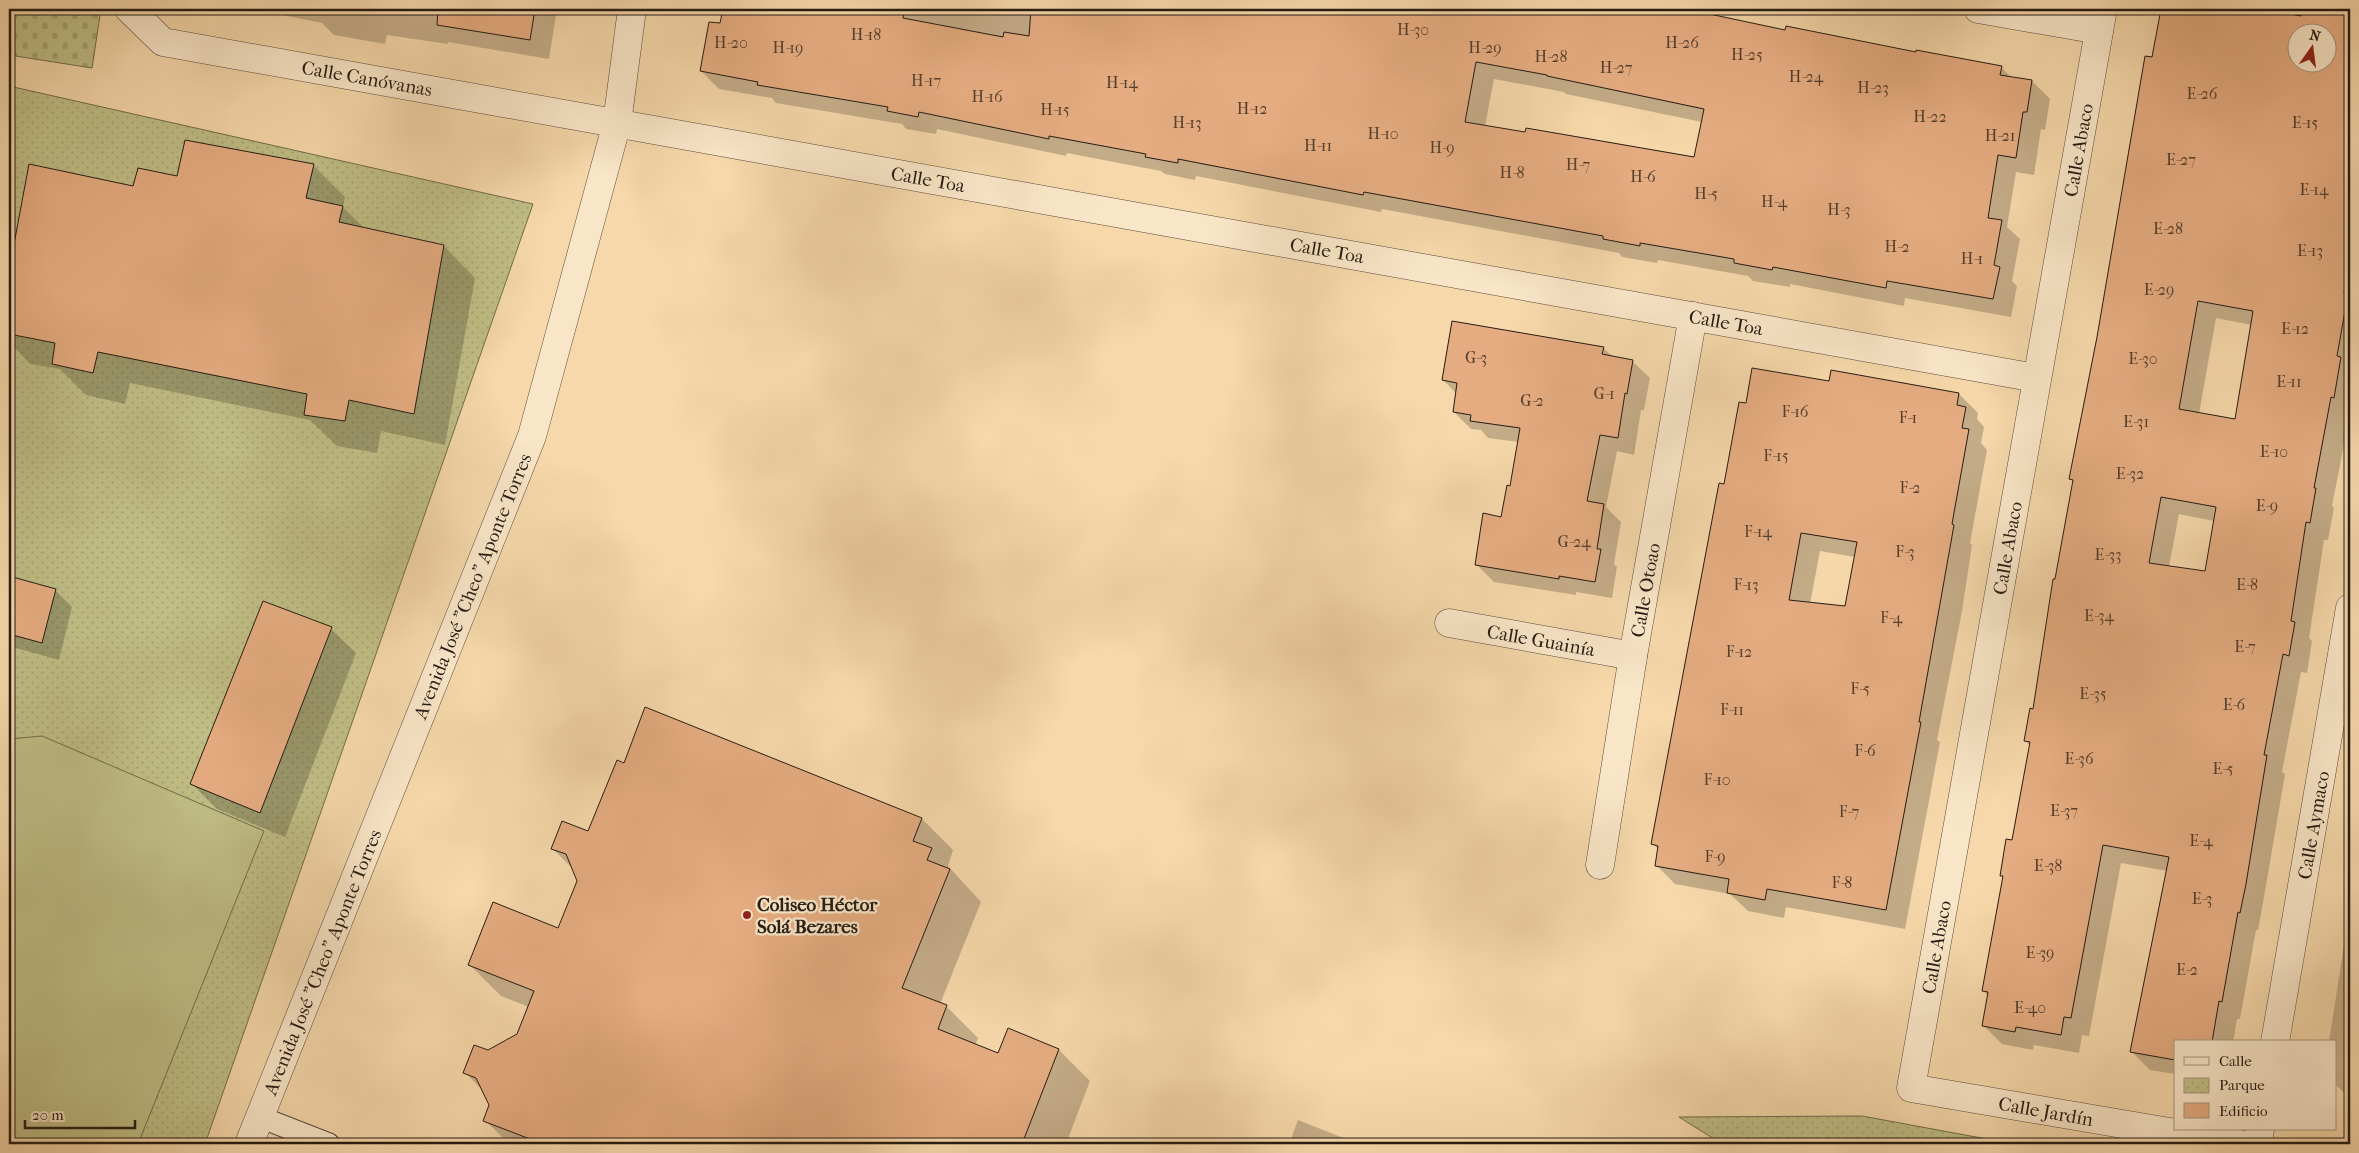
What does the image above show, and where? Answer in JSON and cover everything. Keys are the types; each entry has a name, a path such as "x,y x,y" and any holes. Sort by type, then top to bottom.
{"street":[{"name":"Calle Canóvanas","path":"129,9 163,42 618,123"},
{"name":"Avenida José \"Cheo\" Aponte Torres","path":"249,1144 532,436 618,123 632,9"},
{"path":"1978,9 2101,20"},
{"name":"Calle Abaco","path":"1911,1088 2101,20"},
{"name":"Calle Toa","path":"618,123 2036,378"},
{"name":"Calle Otoao","path":"1600,865 1633,656 1693,316"},
{"name":"Calle Aymaco","path":"2276,1040 2350,608"},
{"name":"Calle Guainía","path":"1449,624 1633,656"},
{"name":"Calle Jardín","path":"1911,1088 2240,1144"},
{"path":"2258,1144 2260,1130"}],"lane":[{"path":"260,1117 329,1144"}],"green space":[{"path":"9,9 101,9 92,68 9,55"},
{"path":"9,86 533,204 205,1144 9,1144"},
{"path":"42,736 264,831 138,1144 9,1144 9,739"},
{"path":"1862,1116 2014,1144 1722,1144 1679,1117"}],"building":[{"path":"438,9 535,9 530,40 437,25"},
{"path":"723,9 810,9 836,13 837,9 905,9 903,18 1003,37 1004,32 1029,36 1031,9 1686,9 1785,30 1786,26 1916,52 1916,50 2002,66 2000,75 2032,80 2027,112 2023,112 2016,158 1998,155 1988,218 2002,220 1994,265 2000,267 1993,299 1887,281 1886,288 1773,267 1772,270 1734,263 1734,259 1640,243 1640,246 1603,239 1603,236 1364,192 1363,195 1178,159 1178,163 1145,157 1146,154 1049,136 1049,139 919,112 918,117 887,111 888,107 757,85 758,82 700,71 709,22 720,23","holes":["1476,62 1547,75 1704,109 1694,157 1526,128 1525,132 1465,122"]},
{"path":"2161,9 2264,9 2301,16 2302,9 2350,9 2350,254 2344,294 2348,294 2337,356 2341,357 2334,398 2331,397 2314,488 2316,488 2310,523 2306,522 2291,621 2295,622 2289,656 2283,654 2264,755 2267,755 2246,884 2240,913 2238,912 2222,1002 2219,1001 2212,1040 2174,1040 2174,1060 2130,1052 2169,857 2103,845 2071,1018 2064,1017 2061,1035 2016,1027 2015,1032 1982,1026 1988,992 1982,991 2003,876 2000,876 2006,839 2012,840 2030,742 2024,741 2030,708 2033,709 2053,579 2055,579 2073,480 2069,479 2097,337 2145,56 2152,57","holes":["2198,301 2253,311 2235,419 2179,409","2161,497 2216,507 2205,571 2149,563"]},
{"path":"185,140 314,164 306,198 343,206 339,222 444,245 414,414 349,400 345,421 304,415 307,394 98,352 93,373 52,364 55,343 9,334 9,271 29,164 133,186 138,168 177,176"},
{"path":"1452,321 1604,347 1602,354 1633,360 1627,394 1625,393 1618,438 1600,435 1587,501 1604,504 1597,549 1601,549 1595,582 1559,576 1559,579 1475,565 1483,513 1501,517 1507,485 1510,486 1520,428 1470,421 1471,415 1453,412 1457,383 1442,380"},
{"path":"1752,368 1829,381 1831,370 1959,393 1957,405 1966,407 1962,428 1969,429 1952,524 1954,525 1919,722 1921,722 1886,910 1767,889 1765,900 1727,893 1729,879 1655,866 1658,846 1651,844 1719,483 1724,484 1739,402 1746,403","holes":["1801,533 1857,542 1845,606 1789,600"]},
{"path":"9,576 56,589 42,643 9,634"},
{"path":"263,601 332,627 260,813 190,784"},
{"name":"Coliseo Héctor Solá Bezares","path":"645,707 922,818 913,841 932,848 927,860 950,869 902,988 947,1005 938,1029 998,1053 1008,1028 1059,1049 1022,1144 543,1144 483,1121 489,1105 476,1078 463,1073 474,1045 488,1050 517,1034 534,991 468,965 493,902 558,928 577,881 566,854 551,849 562,821 588,831 617,760 624,763"}],"place":[{"name":"Coliseo Héctor Solá Bezares","path":"747,915"}]}
